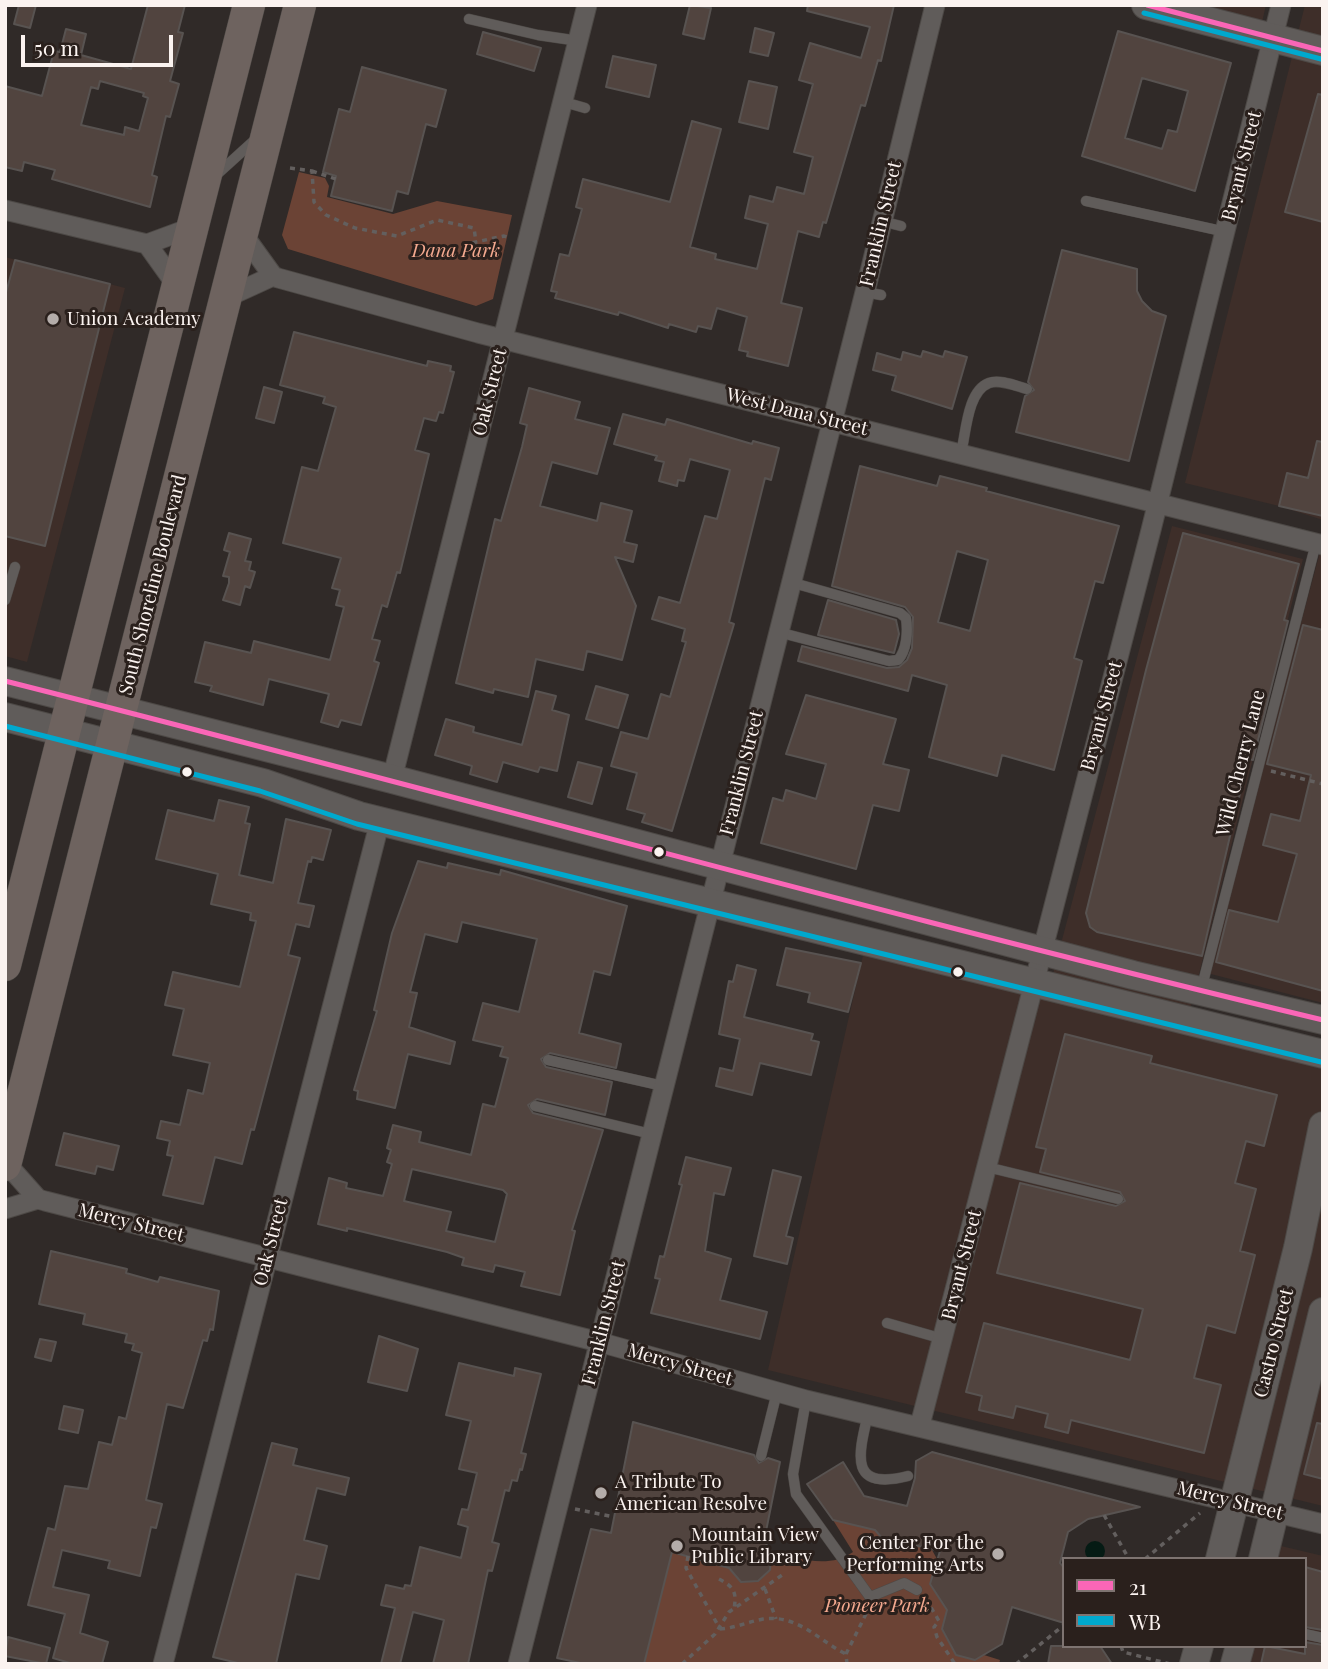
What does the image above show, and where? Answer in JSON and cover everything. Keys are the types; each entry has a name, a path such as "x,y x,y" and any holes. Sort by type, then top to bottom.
{"main road":[{"path":"5,965 249,5"},
{"name":"South Shoreline Boulevard","path":"5,1164 300,5"},
{"path":"1146,5 1323,51"},
{"path":"5,681 392,779 1201,992 1323,1020"},
{"path":"5,717 263,783 380,821 1323,1054"},
{"name":"Castro Street","path":"1220,1557 1227,1500 1298,1248 1323,1126"},
{"name":"Castro Street","path":"1264,1557 1323,1312"}],"street":[{"name":"Oak Street","path":"392,779 587,5"},
{"name":"Franklin Street","path":"518,1664 831,420 873,294 880,221 935,5"},
{"name":"Bryant Street","path":"920,1425 1226,232 1281,5"},
{"path":"5,210 147,244 193,227"},
{"path":"225,298 273,276 242,233"},
{"path":"147,244 177,286"},
{"name":"West Dana Street","path":"273,276 504,339 1157,501 1319,544"},
{"name":"Oak Street","path":"163,1664 380,821"},
{"path":"5,1164 38,1199 5,1209"},
{"name":"Mercy Street","path":"38,1199 599,1342 777,1392 1323,1524"}],"lane":[{"path":"469,19 538,35 579,41"},
{"path":"564,102 585,108"},
{"path":"203,187 268,128"},
{"path":"1086,201 1226,232"},
{"path":"880,221 901,226"},
{"path":"961,453 977,392 988,383 1027,389"},
{"name":"Wild Cherry Lane","path":"1201,992 1319,544"},
{"path":"5,600 15,567"},
{"path":"778,632 890,661 898,660 903,654 908,626 906,618 900,613 790,582"},
{"path":"548,1060 663,1086"},
{"path":"535,1106 651,1135"},
{"path":"987,1167 1118,1199"},
{"path":"887,1323 944,1339"},
{"path":"761,1456 777,1392"},
{"path":"806,1399 793,1475 796,1494 870,1597 904,1583 917,1590"},
{"path":"869,1414 860,1452 862,1470 870,1478 884,1482 908,1476"}],"path":[{"path":"290,168 336,179"},
{"path":"312,172 314,202 326,215 355,228 397,236 437,220 474,228 477,242"},
{"path":"443,249 503,236 528,243"},
{"path":"1258,768 1323,784"},
{"path":"1148,1557 1227,1500"},
{"path":"558,1505 614,1517"},
{"path":"1104,1515 1128,1557"},
{"path":"688,1556 685,1568 720,1629"},
{"path":"682,1664 720,1629 734,1609 785,1573"},
{"path":"719,1579 732,1586 736,1593 734,1609"},
{"path":"765,1589 776,1619"},
{"path":"917,1590 927,1599 939,1621 934,1627 937,1637 955,1664"},
{"path":"847,1664 846,1654 869,1607 870,1597"},
{"path":"720,1629 776,1619 812,1629 826,1643 846,1654"},
{"path":"1016,1664 1062,1627"},
{"path":"1122,1648 1123,1652 1170,1664"}],"shaded area":[{"path":"1151,5 1266,5 1259,35"},
{"path":"1305,5 1323,5 1323,520 1279,506 1185,483"},
{"path":"5,257 125,288 27,662 5,656"},
{"path":"1172,526 1303,559 1184,1034 1323,1069 1323,1506 768,1370 864,951 1046,1000"},
{"path":"1323,541 1323,1003 1207,973"},
{"path":"1091,1542 1099,1542 1104,1547 1103,1557 1086,1555 1086,1547"},
{"path":"1281,1546 1323,1556 1323,1664 1242,1664 1246,1648 1307,1648 1307,1557 1271,1557 1272,1552"}],"green space":[{"name":"Dana Park","path":"299,172 325,178 329,186 327,197 393,214 437,201 512,215 493,299 476,306 288,249 282,235"},
{"name":"Pioneer Park","path":"833,1520 875,1530 882,1538 932,1550 937,1559 930,1584 947,1610 943,1629 984,1655 1000,1660 999,1664 644,1664 672,1552 729,1568 741,1582 758,1581 770,1570 771,1551 813,1561 834,1560 853,1552"}],"building":[{"path":"19,5 36,5 30,28 14,24"},
{"path":"148,5 185,5 178,32 183,33 170,81 179,84 170,117 166,116 152,175 157,177 150,207 52,179 55,170 24,162 22,171 5,167 5,86 42,96 54,51 60,52 66,29 86,34 81,55 131,69","holes":["100,81 144,93 143,96 148,98 139,131 125,127 124,135 81,125 91,87 98,89"]},
{"path":"690,5 711,8 704,39 683,34"},
{"path":"808,5 894,5 881,61 878,60 865,106 861,105 826,223 823,222 819,237 798,231 781,303 802,308 788,366 747,356 748,352 739,350 747,317 717,308 711,329 698,326 696,332 669,324 668,328 619,312 618,315 555,298 557,292 551,291 560,254 569,256 582,209 576,207 583,179 670,202 692,121 721,129 690,247 716,254 715,259 757,269 768,224 745,218 750,196 773,202 777,187 804,194 813,157 794,152 813,84 799,80 810,43 861,58 870,27 807,11"},
{"path":"755,28 774,33 768,56 750,52"},
{"path":"1118,31 1231,63 1195,191 1082,156","holes":["1142,78 1188,91 1177,132 1168,130 1162,149 1125,138"]},
{"path":"483,32 541,48 534,71 477,54"},
{"path":"613,56 656,65 649,97 606,87"},
{"path":"362,67 446,90 436,127 426,124 408,194 397,191 392,211 331,196 336,176 323,172 339,109 350,112"},
{"path":"749,81 777,87 768,129 739,122"},
{"path":"1318,94 1323,95 1323,222 1285,212"},
{"path":"1062,250 1137,269 1137,291 1142,301 1152,311 1166,316 1129,461 1016,432 1025,396 1034,390 1028,382"},
{"path":"15,260 110,284 45,546 5,536 5,296"},
{"path":"294,332 427,366 428,361 451,366 450,371 454,372 443,413 439,412 436,421 424,418 415,450 429,454 400,573 397,572 387,607 382,605 372,639 380,641 374,661 379,663 361,725 341,720 338,727 321,722 329,694 269,679 263,705 210,691 212,686 195,682 205,642 251,653 254,641 330,660 344,607 336,605 340,590 332,588 341,558 283,543 302,467 318,471 336,407 323,403 325,397 280,385"},
{"path":"923,351 943,357 945,351 967,357 952,409 892,390 896,376 873,370 877,353 901,360 903,352 921,357"},
{"path":"264,387 282,392 274,423 256,418"},
{"path":"529,388 580,402 575,419 610,428 597,474 552,462 540,506 597,521 601,503 632,511 624,542 637,545 633,562 615,557 636,606 622,660 587,651 583,670 536,659 528,697 494,689 493,693 456,683 495,519 501,521 522,447 527,425 520,423"},
{"path":"623,414 665,425 667,419 752,444 753,441 779,448 771,480 765,478 729,622 734,624 672,831 642,822 645,814 627,809 637,773 611,766 621,732 648,739 661,694 670,697 686,642 682,641 685,629 652,619 659,597 680,603 705,516 717,519 730,470 690,459 684,481 678,480 677,486 659,481 664,462 655,460 657,456 614,444"},
{"path":"1317,441 1323,442 1323,516 1279,506 1287,473 1308,478"},
{"path":"860,466 937,486 940,476 1119,526 1103,583 1095,581 1074,658 1082,661 1054,770 1002,755 997,776 929,757 947,685 912,675 908,691 798,661 802,646 887,668 899,667 907,660 912,648 913,617 905,607 832,586","holes":["957,551 988,560 970,631 938,622"]},
{"path":"229,533 251,539 245,561 251,562 249,570 255,572 250,588 245,586 240,605 223,600 229,583 229,577 223,576 230,552 224,550"},
{"path":"1183,533 1299,564 1284,620 1288,621 1253,760 1248,759 1202,956 1097,932 1090,927 1086,913"},
{"path":"828,600 896,620 899,634 894,653 818,635"},
{"path":"1303,625 1323,630 1323,991 1216,962 1229,910 1278,922 1297,854 1263,845 1271,814 1300,821 1311,775 1267,764"},
{"path":"596,686 628,695 618,728 586,719"},
{"path":"536,691 556,696 552,710 569,715 557,771 540,767 538,772 503,762 497,782 470,774 472,766 435,755 446,719 474,727 473,732 522,745"},
{"path":"806,695 896,719 883,764 909,770 899,811 873,805 856,869 761,843 773,798 783,801 786,790 816,799 826,764 786,754"},
{"path":"578,762 602,768 592,804 568,797"},
{"path":"219,800 249,807 245,823 250,824 239,875 273,883 286,819 331,830 323,860 312,857 311,862 308,861 298,903 314,906 309,927 296,924 288,955 300,958 254,1130 251,1129 242,1164 215,1157 203,1204 163,1195 173,1156 167,1155 170,1141 157,1138 161,1121 180,1125 188,1090 203,1094 210,1063 173,1055 184,1009 165,1005 173,972 240,987 256,921 250,920 251,913 211,904 218,874 156,859 168,810 214,821"},
{"path":"418,861 447,868 448,863 500,875 501,870 627,906 610,975 594,971 579,1033 621,1044 616,1068 550,1053 541,1059 546,1067 612,1082 605,1115 537,1099 528,1105 533,1113 603,1130 572,1230 575,1231 560,1295 521,1286 525,1272 495,1265 493,1272 462,1265 464,1258 447,1252 347,1228 347,1231 318,1224 329,1178 347,1183 346,1188 383,1196 392,1164 387,1162 391,1150 387,1148 393,1125 421,1132 419,1142 471,1155 483,1104 495,1107 508,1058 500,1056 503,1047 473,1040 483,1003 519,1012 537,939 462,922 457,942 425,934 410,992 417,993 409,1027 455,1042 450,1064 408,1054 395,1108 357,1099 358,1091 354,1090 377,1011 374,1010 392,933","holes":["412,1169 503,1190 507,1194 495,1242 446,1231 451,1212 404,1201"]},
{"path":"786,948 861,963 848,1012 808,1002 810,993 777,985"},
{"path":"737,965 756,970 744,1017 813,1034 811,1040 819,1042 811,1075 760,1063 752,1095 716,1086 720,1068 733,1071 740,1039 719,1034 729,981 733,982"},
{"path":"1065,1034 1152,1056 1150,1063 1277,1095 1264,1146 1246,1141 1235,1183 1256,1189 1240,1251 1255,1255 1235,1333 1207,1325 1194,1378 1221,1385 1204,1453 1071,1420 1068,1433 1045,1427 1048,1414 1016,1406 1013,1418 979,1410 982,1396 966,1392 984,1323 1130,1360 1143,1309 997,1273 1020,1183 1116,1206 1125,1201 1120,1192 1040,1172 1046,1149 1036,1147"},
{"path":"64,1133 119,1146 113,1170 97,1166 95,1174 56,1165"},
{"path":"686,1157 731,1168 724,1195 714,1193 705,1251 731,1259 720,1300 767,1312 760,1339 651,1313 660,1279 655,1278 660,1256 664,1257 682,1185 679,1184"},
{"path":"773,1170 801,1177 786,1236 793,1238 787,1264 754,1256"},
{"path":"51,1251 127,1269 126,1273 158,1282 160,1277 219,1291 213,1330 210,1329 207,1341 203,1340 183,1408 167,1404 146,1500 162,1504 156,1528 151,1527 140,1576 108,1568 110,1561 62,1550 53,1587 89,1595 80,1633 108,1642 102,1664 73,1664 53,1658 65,1614 28,1605 48,1528 55,1530 65,1486 88,1489 99,1442 112,1445 119,1417 126,1419 142,1353 132,1350 134,1344 125,1342 127,1334 83,1324 85,1314 39,1304"},
{"path":"379,1336 418,1349 407,1391 368,1382"},
{"path":"40,1339 56,1342 51,1361 35,1357"},
{"path":"459,1363 514,1376 515,1368 541,1374 521,1453 526,1454 522,1470 520,1469 517,1481 512,1480 509,1491 505,1490 492,1542 499,1544 492,1571 488,1570 468,1664 433,1664 444,1620 413,1612 400,1664 381,1664 395,1608 381,1605 386,1585 404,1589 405,1585 411,1586 420,1547 461,1558 468,1527 458,1524 462,1509 468,1510 477,1473 459,1469 471,1421 446,1415"},
{"path":"64,1406 83,1410 78,1433 59,1429"},
{"name":"Mountain View Public Library","path":"633,1422 754,1455 759,1463 768,1458 780,1462 764,1541 771,1551 770,1570 758,1581 741,1582 729,1568 672,1552 644,1664 585,1664 557,1658 591,1529 611,1533"},
{"path":"1317,1423 1323,1424 1323,1479 1304,1474"},
{"path":"272,1443 297,1449 293,1465 349,1478 345,1495 317,1488 304,1540 327,1546 319,1579 296,1574 276,1664 242,1664 213,1657"},
{"name":"Center For the Performing Arts","path":"932,1452 1140,1507 1088,1519 1068,1532 1060,1563 1062,1622 1012,1607 1002,1644 975,1660 956,1655 942,1629 947,1610 930,1584 940,1551 882,1538 875,1530 833,1520 807,1484 843,1462 864,1496 907,1506 915,1478 916,1461"},
{"path":"1307,1568 1323,1572 1323,1630 1307,1627"},
{"path":"8,1637 50,1648 46,1664 5,1656"},
{"path":"1307,1642 1323,1645 1323,1664 1261,1664 1265,1648 1305,1654"},
{"path":"1051,1646 1062,1646 1101,1648 1112,1664 1048,1664"}],"transit line":[{"name":"21","path":"1147,5 1323,51"},
{"name":"WB","path":"1144,13 1321,59"},
{"name":"21","path":"5,681 828,896 1323,1020"},
{"name":"WB","path":"5,726 260,791 357,824 1321,1062"}],"place":[{"name":"Union Academy","path":"53,319"},
{"name":"A Tribute To American Resolve","path":"601,1493"},
{"name":"Mountain View Public Library","path":"677,1546"},
{"name":"Center For the Performing Arts","path":"998,1554"}]}
